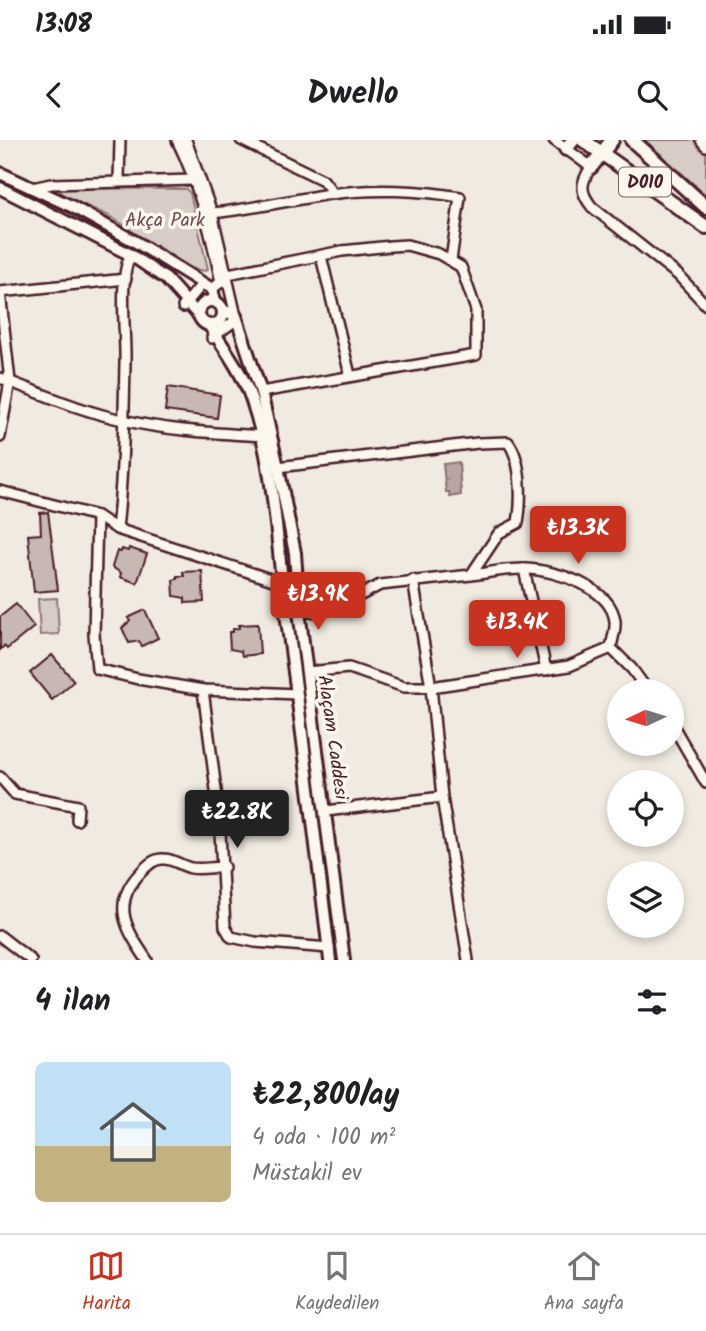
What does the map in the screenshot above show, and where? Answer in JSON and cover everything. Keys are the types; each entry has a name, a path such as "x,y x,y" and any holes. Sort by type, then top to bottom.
{"highway":[{"name":"D010","path":"583,140 706,227"},
{"path":"591,167 612,140"},
{"name":"D010","path":"632,140 706,207"}],"main road":[{"path":"0,173 71,206 136,242 207,286 223,310 236,318"},
{"name":"Alaçam Caddesi","path":"0,188 131,255 166,279 185,305 204,321 234,362 251,396 262,436 275,514 330,960"},
{"path":"215,301 204,303 199,309 204,321 220,321 223,310"},
{"name":"Alaçam Caddesi","path":"236,318 261,392 295,553 299,611 344,960"}],"street":[{"path":"119,181 120,140"},
{"path":"177,140 209,214"},
{"path":"185,305 207,286 222,282 209,214 186,140"},
{"path":"241,140 323,180 333,193"},
{"path":"554,140 569,145 591,167 581,186 582,194 592,206 678,275 706,305"},
{"path":"701,140 706,146"},
{"path":"32,188 51,184 193,180"},
{"path":"209,214 333,193 440,193 460,197 451,260"},
{"path":"228,274 372,247 407,245 439,254 461,267 476,310 476,355 261,392"},
{"path":"117,529 122,462 126,279 127,261 131,255"},
{"path":"321,256 350,375"},
{"path":"214,337 236,318 228,274 220,261"},
{"path":"0,437 5,380 0,292 126,279"},
{"path":"5,380 62,403 122,420 160,428 262,436"},
{"path":"278,467 374,453 508,442 515,451 517,464 521,505 518,523 499,533 471,575"},
{"path":"0,491 97,516 117,529 282,583"},
{"path":"97,516 93,634 97,669 203,690 297,694"},
{"path":"524,569 546,670"},
{"path":"299,611 310,612 338,607 380,585 524,569 553,572 583,584 611,607 614,618 611,648"},
{"path":"413,580 430,687 442,797 468,960"},
{"path":"307,672 349,667 404,687 430,687 569,666 611,648"},
{"path":"611,648 639,679"},
{"path":"203,690 224,867 225,927 231,937 255,942 329,948"},
{"path":"684,745 706,783"},
{"path":"0,777 15,794 78,806 77,820"},
{"path":"326,811 442,797"},
{"path":"147,960 124,922 126,894 133,880 150,863 164,859 193,868 224,867"},
{"path":"0,936 31,960"}],"green space":[{"path":"645,140 706,140 706,195"},
{"name":"Akça Park","path":"60,188 186,189 190,193 208,269 193,269 170,258 116,220 61,196"},
{"path":"57,598 59,634 40,635 38,599"}],"water":[{"path":"459,462 461,495 450,497 449,492 446,492 443,464"}],"building":[{"path":"168,387 220,395 217,418 165,411"},
{"path":"48,512 58,590 34,592 28,535 41,534 40,513"},
{"path":"129,548 147,554 137,583 120,577 121,573 112,567 117,551 128,551"},
{"path":"202,571 204,602 185,603 185,598 174,596 173,580 177,579 177,576 184,576 183,572"},
{"path":"16,604 34,627 7,649 4,646 0,650 0,617"},
{"path":"145,610 158,638 142,646 139,641 129,643 122,628 130,621 128,618"},
{"path":"258,624 260,654 242,656 241,651 230,649 229,632 239,628 239,625"},
{"path":"52,655 74,681 52,700 30,673"}]}
